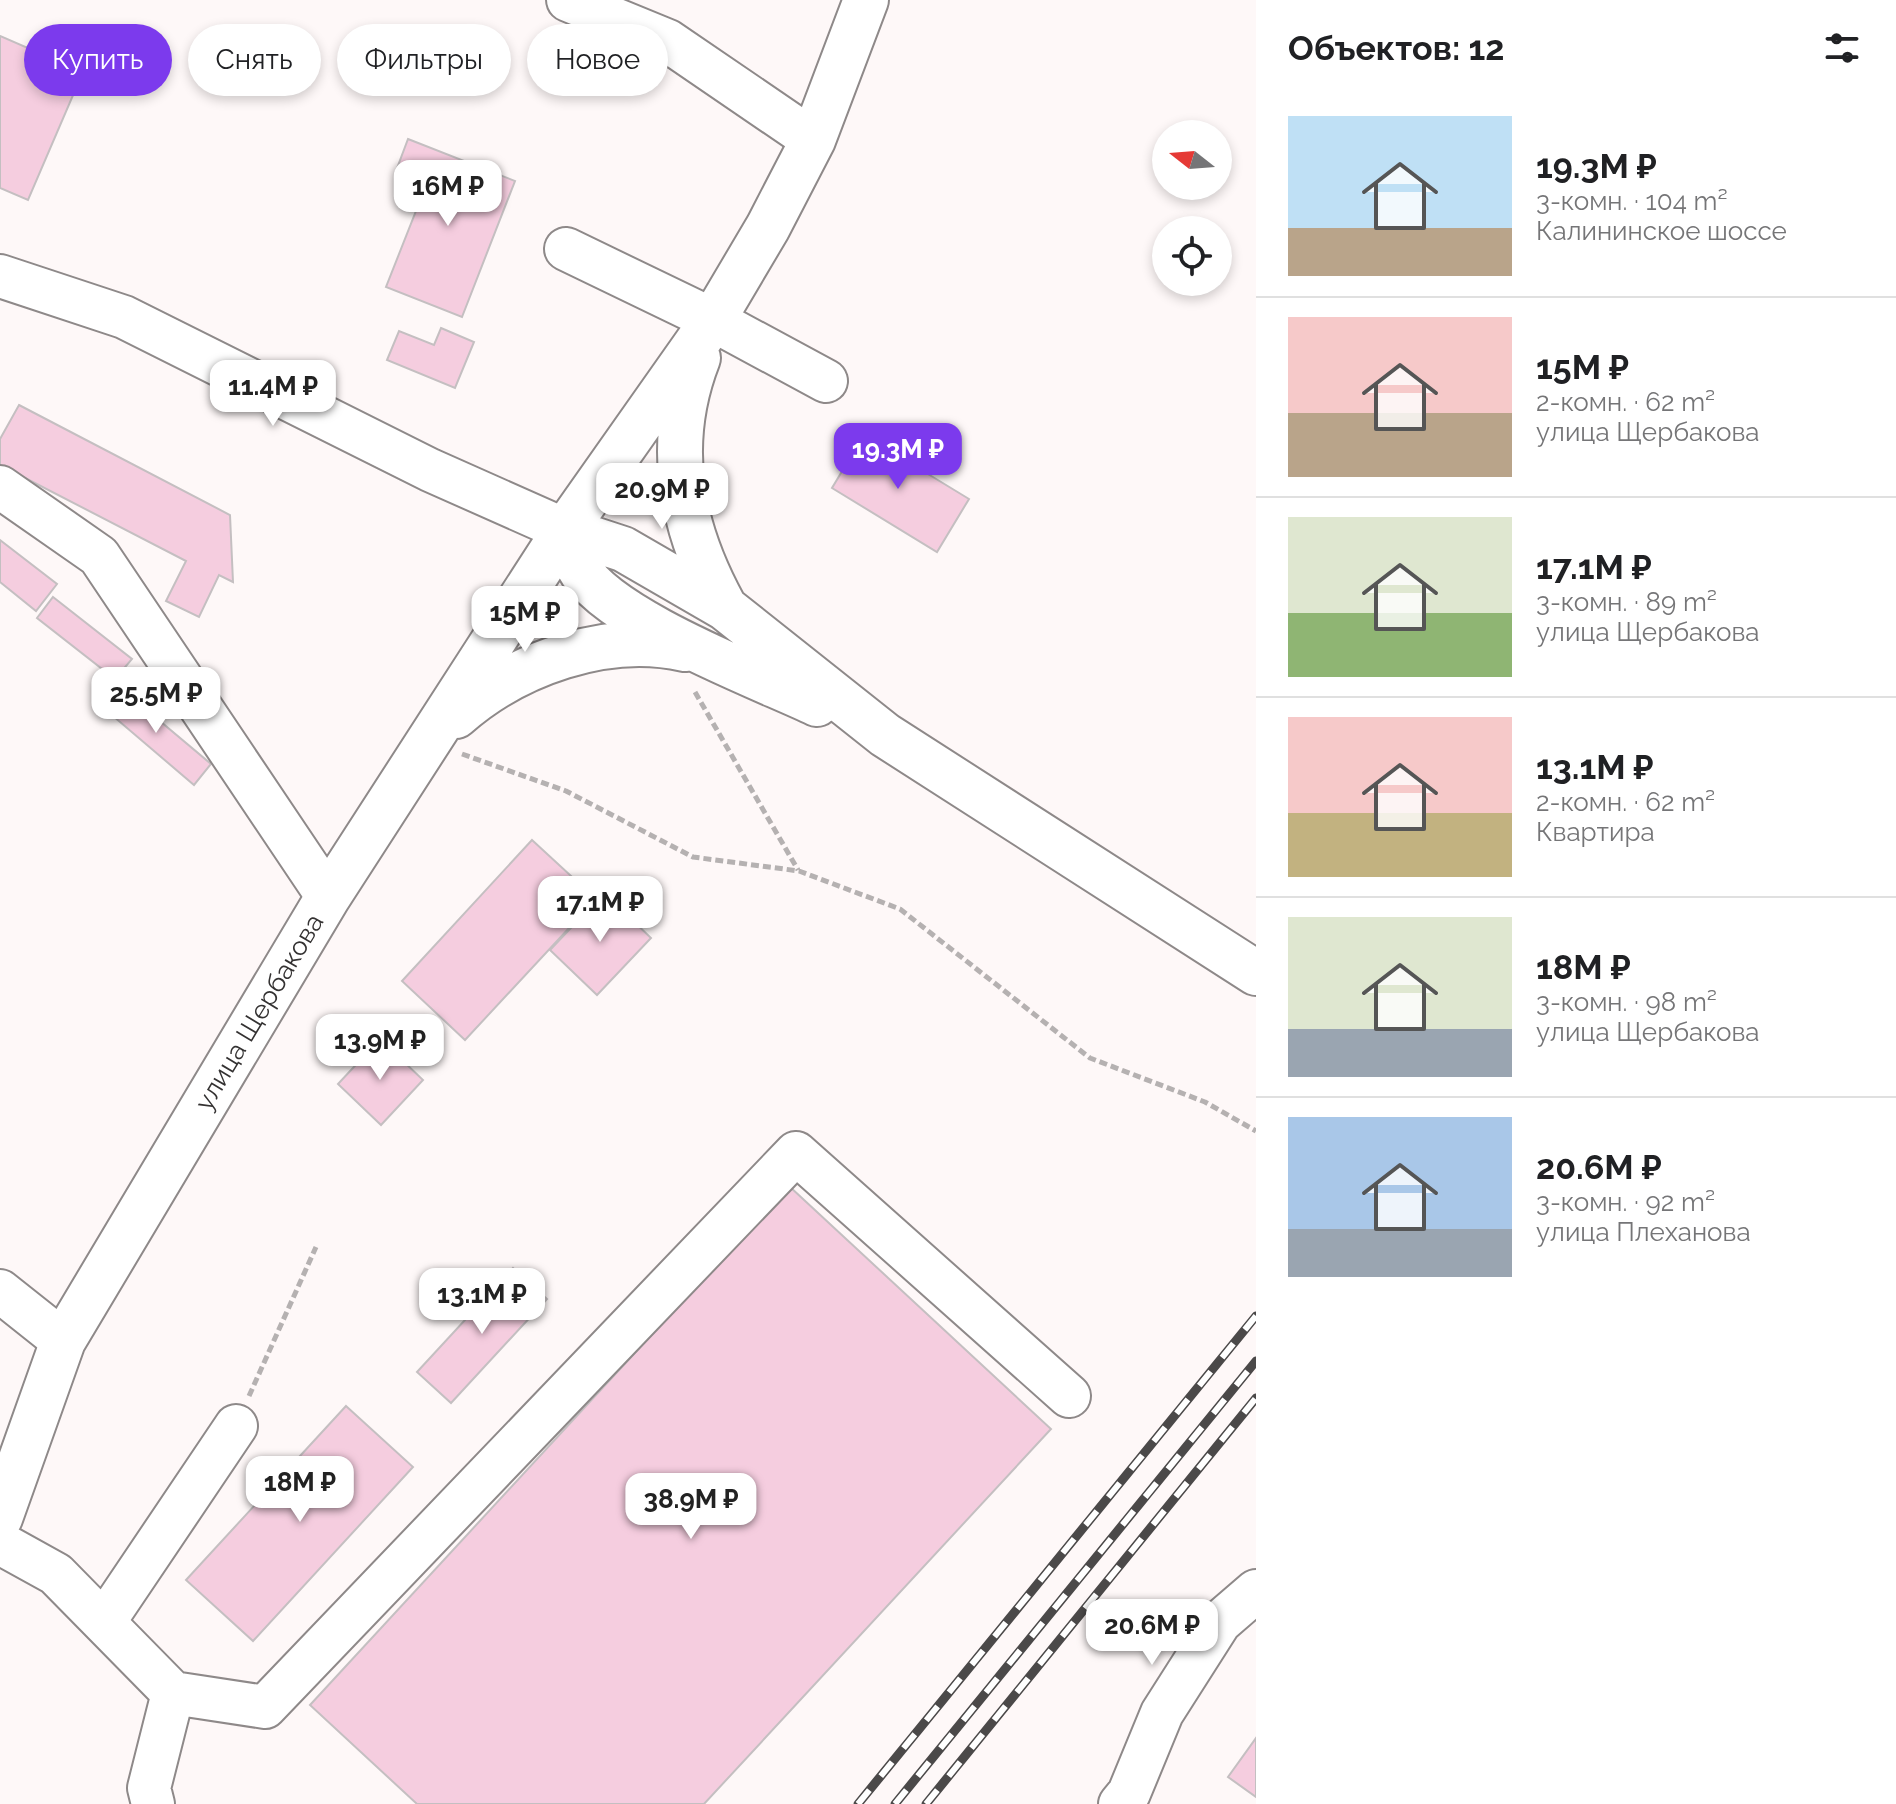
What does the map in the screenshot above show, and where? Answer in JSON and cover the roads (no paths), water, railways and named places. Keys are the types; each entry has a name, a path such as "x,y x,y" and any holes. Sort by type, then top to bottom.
{"main road":[{"path":"725,608 699,561 685,515 680,471 683,424 692,371 713,320 768,227 813,140 866,0"},
{"name":"улица Щербакова","path":"0,1518 63,1341 328,897 565,530 713,320"},
{"path":"565,530 623,549 725,608 885,735 1256,973"},
{"path":"565,530 578,567 606,598 648,624 885,735"},
{"path":"428,741 477,698 515,674 556,658 613,647 667,645 714,655"}],"street":[{"path":"568,0 668,41 813,140"},
{"path":"566,249 713,320 826,381"},
{"path":"0,276 124,317 430,470 565,530"},
{"path":"0,487 99,556 328,897"},
{"path":"0,1543 56,1574 173,1693 265,1707 796,1153 1069,1396"},
{"path":"0,1291 63,1341"},
{"path":"104,1622 236,1426"},
{"path":"1132,1800 1162,1713 1220,1622 1256,1591"},
{"path":"153,1804 149,1788 173,1693"}],"railway":[{"path":"858,1804 1256,1316"},
{"path":"895,1804 1256,1361"},
{"path":"926,1804 1256,1398"}]}
